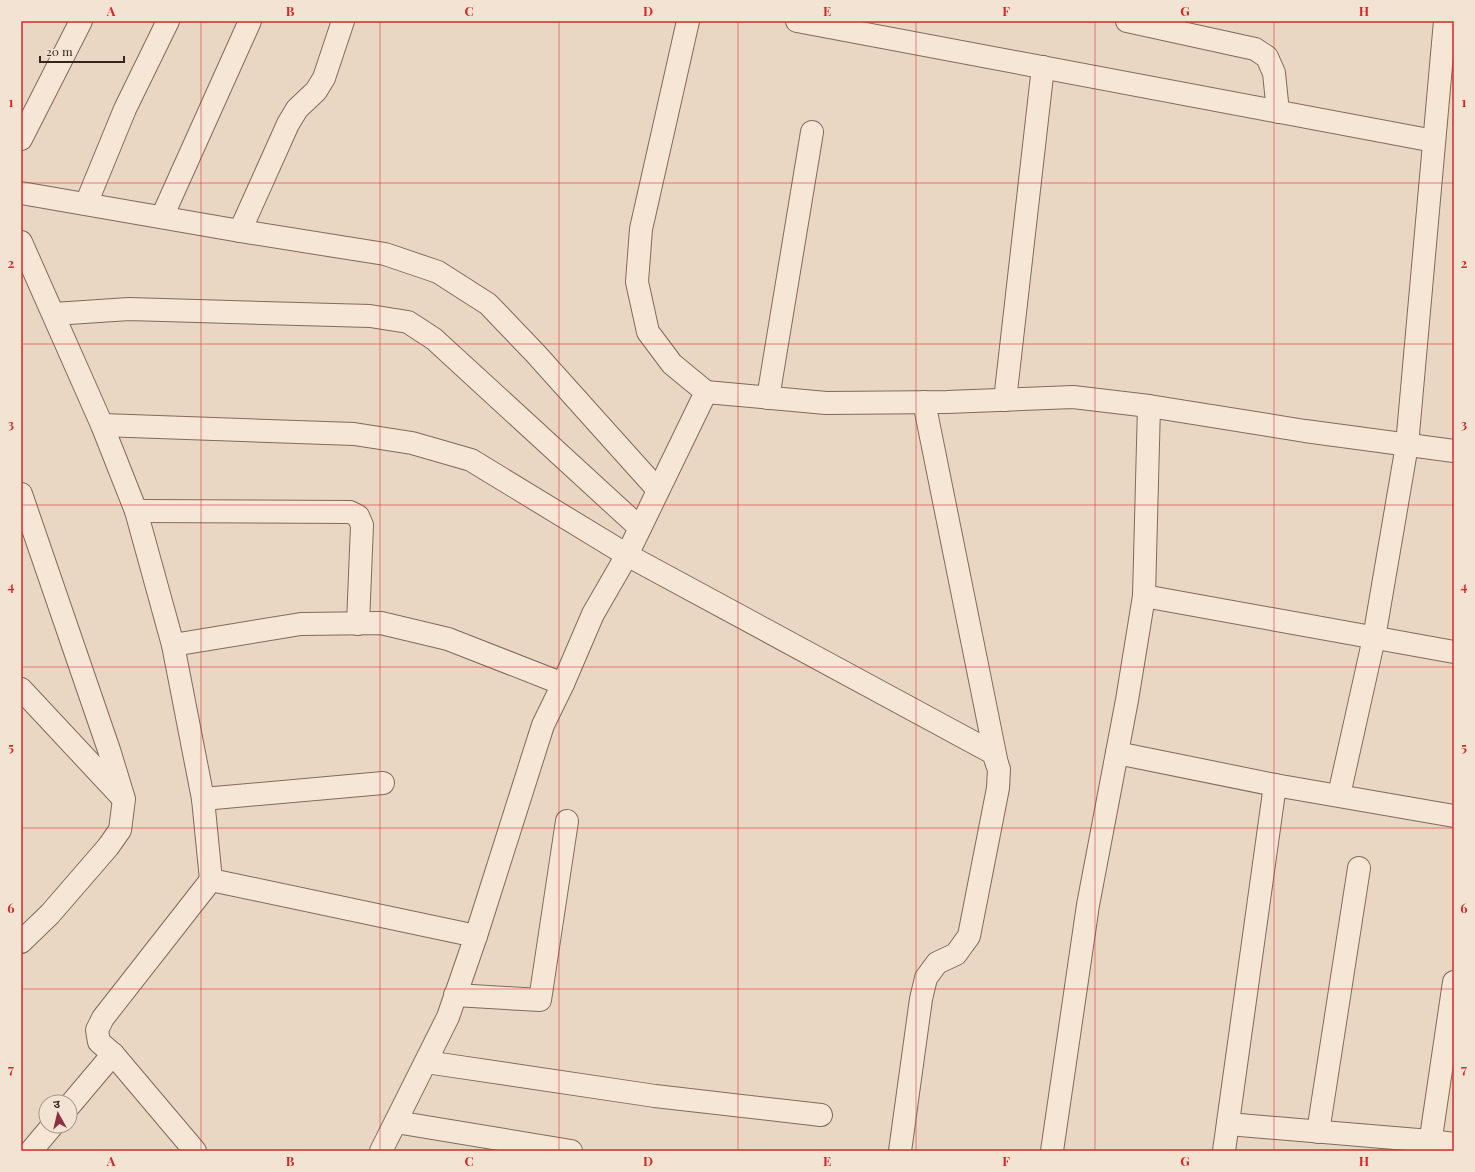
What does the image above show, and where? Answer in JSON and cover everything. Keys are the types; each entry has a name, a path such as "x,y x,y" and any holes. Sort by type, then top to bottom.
{"street":[{"path":"21,139 81,21"},
{"path":"86,204 125,109 168,21"},
{"path":"162,217 250,21"},
{"path":"240,231 288,124 297,108 316,91 324,78 343,21"},
{"path":"688,21 640,229 637,282 648,332 672,364 706,392 826,403 924,402 1073,397 1149,406 1305,431 1454,451"},
{"path":"797,21 1434,141"},
{"path":"1127,21 1255,49 1267,57 1274,73 1278,112"},
{"path":"1339,795 1374,638 1407,445 1445,21"},
{"path":"1005,400 1043,67"},
{"path":"768,398 812,132"},
{"path":"21,193 240,231 385,254 438,272 488,304 535,353 658,490"},
{"path":"21,242 102,425 136,511 172,645 202,799 211,880 103,1018 97,1030 99,1042 113,1054 195,1151"},
{"path":"54,314 129,310 370,316 408,322 434,339 640,528"},
{"path":"381,1151 448,1017 476,936 543,725 563,684 593,614 627,555 706,392"},
{"path":"900,1151 921,999 926,978 937,963 956,954 969,936 998,788 999,769 924,402"},
{"path":"1052,1151 1088,905 1117,753 1144,596 1148,507 1149,406"},
{"path":"102,425 354,434 412,443 471,460 627,555 993,753 999,769"},
{"path":"21,494 109,750 124,799 120,830 108,848 50,914 21,942"},
{"path":"136,511 350,512 358,516 362,525 358,624"},
{"path":"1144,596 1454,652"},
{"path":"172,645 301,624 381,623 448,639 563,684"},
{"path":"21,689 124,799"},
{"path":"1117,753 1275,784 1454,816"},
{"path":"202,799 383,782"},
{"path":"1224,1151 1275,784"},
{"path":"455,995 540,1000 567,821"},
{"path":"1318,1132 1359,868"},
{"path":"211,880 476,936"},
{"path":"1430,1146 1454,982"},
{"path":"78,1096 113,1054"},
{"path":"426,1062 655,1096 821,1115"},
{"path":"396,1122 570,1151"},
{"path":"1228,1124 1318,1132 1430,1146 1454,1144"},
{"path":"31,1151 45,1134"}]}
